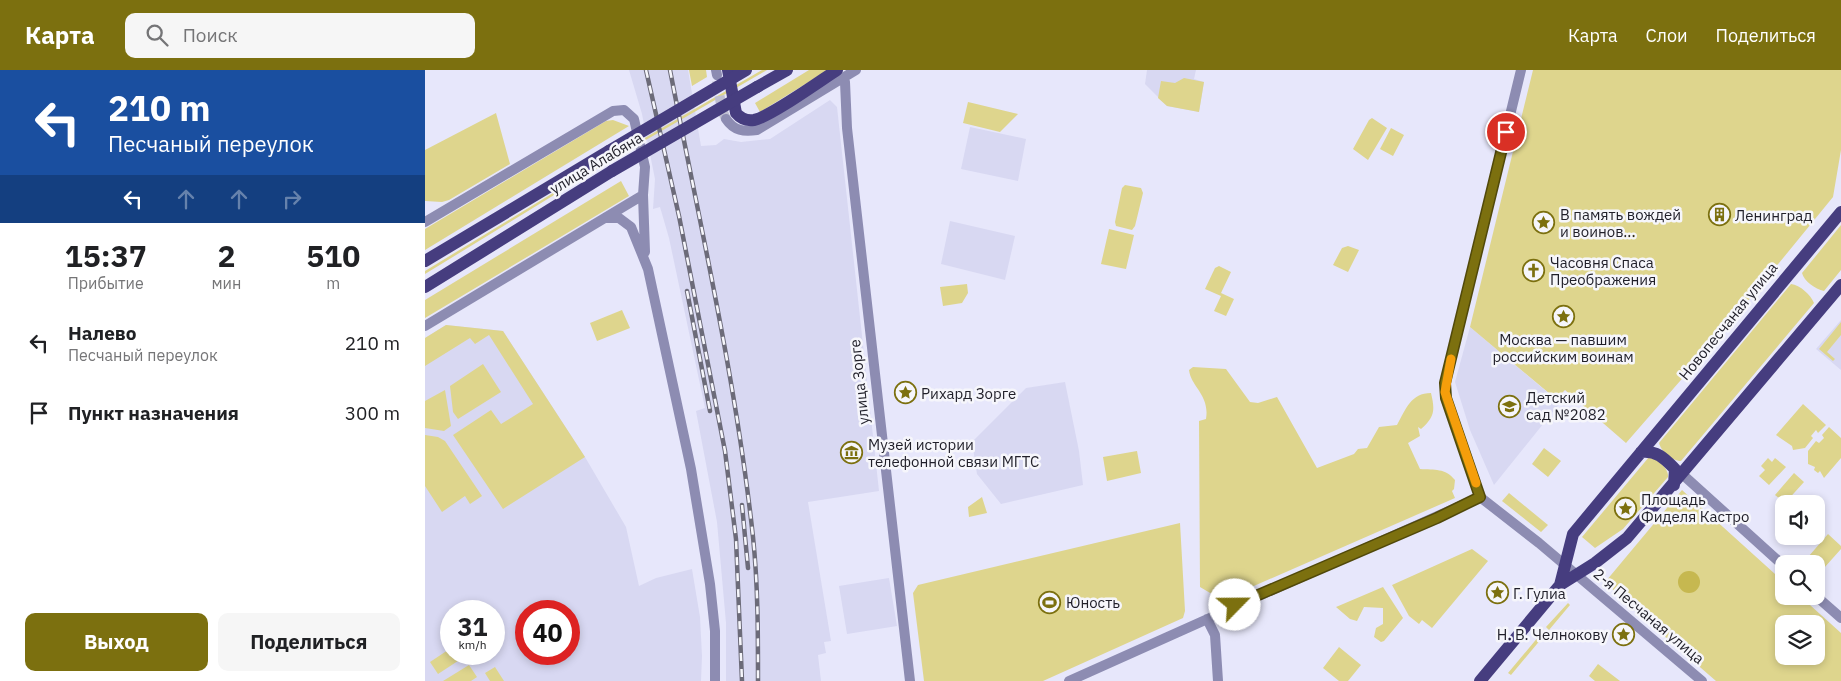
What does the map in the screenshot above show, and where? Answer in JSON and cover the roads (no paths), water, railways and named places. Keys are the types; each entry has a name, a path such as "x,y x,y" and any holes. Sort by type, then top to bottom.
{"main road":[{"name":"улица Алабяна","path":"425,261 746,70"},
{"name":"улица Алабяна","path":"425,287 612,171 787,70"},
{"path":"720,72 736,114 753,120 840,75"},
{"name":"Новопесчаная улица","path":"1641,452 1841,212"},
{"path":"1480,681 1560,585 1595,563 1627,538 1674,485 1841,285"},
{"path":"1560,585 1573,534 1641,452 1655,452 1675,469 1674,485"}],"street":[{"path":"727,120 742,131 757,130 840,75 856,70"},
{"path":"1069,681 1480,497 1446,398 1445,383 1521,70"},
{"name":"улица Зорге","path":"840,75 845,82 847,128 879,424 910,681"},
{"path":"425,222 618,110 630,114 634,119 645,167 643,195 645,258 691,469 711,594 715,631 715,681"},
{"path":"425,326 643,195"},
{"path":"605,218 619,218 625,222 635,236 645,258"},
{"path":"1682,474 1775,558"},
{"name":"2-я Песчаная улица","path":"1480,497 1534,539 1702,681"},
{"path":"1825,604 1841,618"},
{"path":"1207,619 1215,635 1218,681"}],"tunnel":[{"path":"717,81 722,110 726,119"}],"railway":[{"path":"646,70 679,216 725,451 736,539 742,681"},
{"path":"670,70 727,361 746,478 756,573 758,681"},
{"path":"687,291 710,411"},
{"path":"742,505 748,568"}],"place":[{"name":"Ленинград","path":"1719,215"},
{"name":"В память вождей и воинов...","path":"1544,223"},
{"name":"Часовня Спаса Преображения","path":"1534,271"},
{"name":"Москва — павшим российским воинам","path":"1563,316"},
{"name":"Рихард Зорге","path":"905,393"},
{"name":"Детский сад №2082","path":"1510,406"},
{"name":"Музей истории телефонной связи МГТС","path":"852,453"},
{"name":"Площадь Фиделя Кастро","path":"1625,508"},
{"name":"Г. Гулиа","path":"1497,593"},
{"name":"Юность","path":"1050,602"},
{"name":"Н. В. Челнокову","path":"1624,634"}]}
